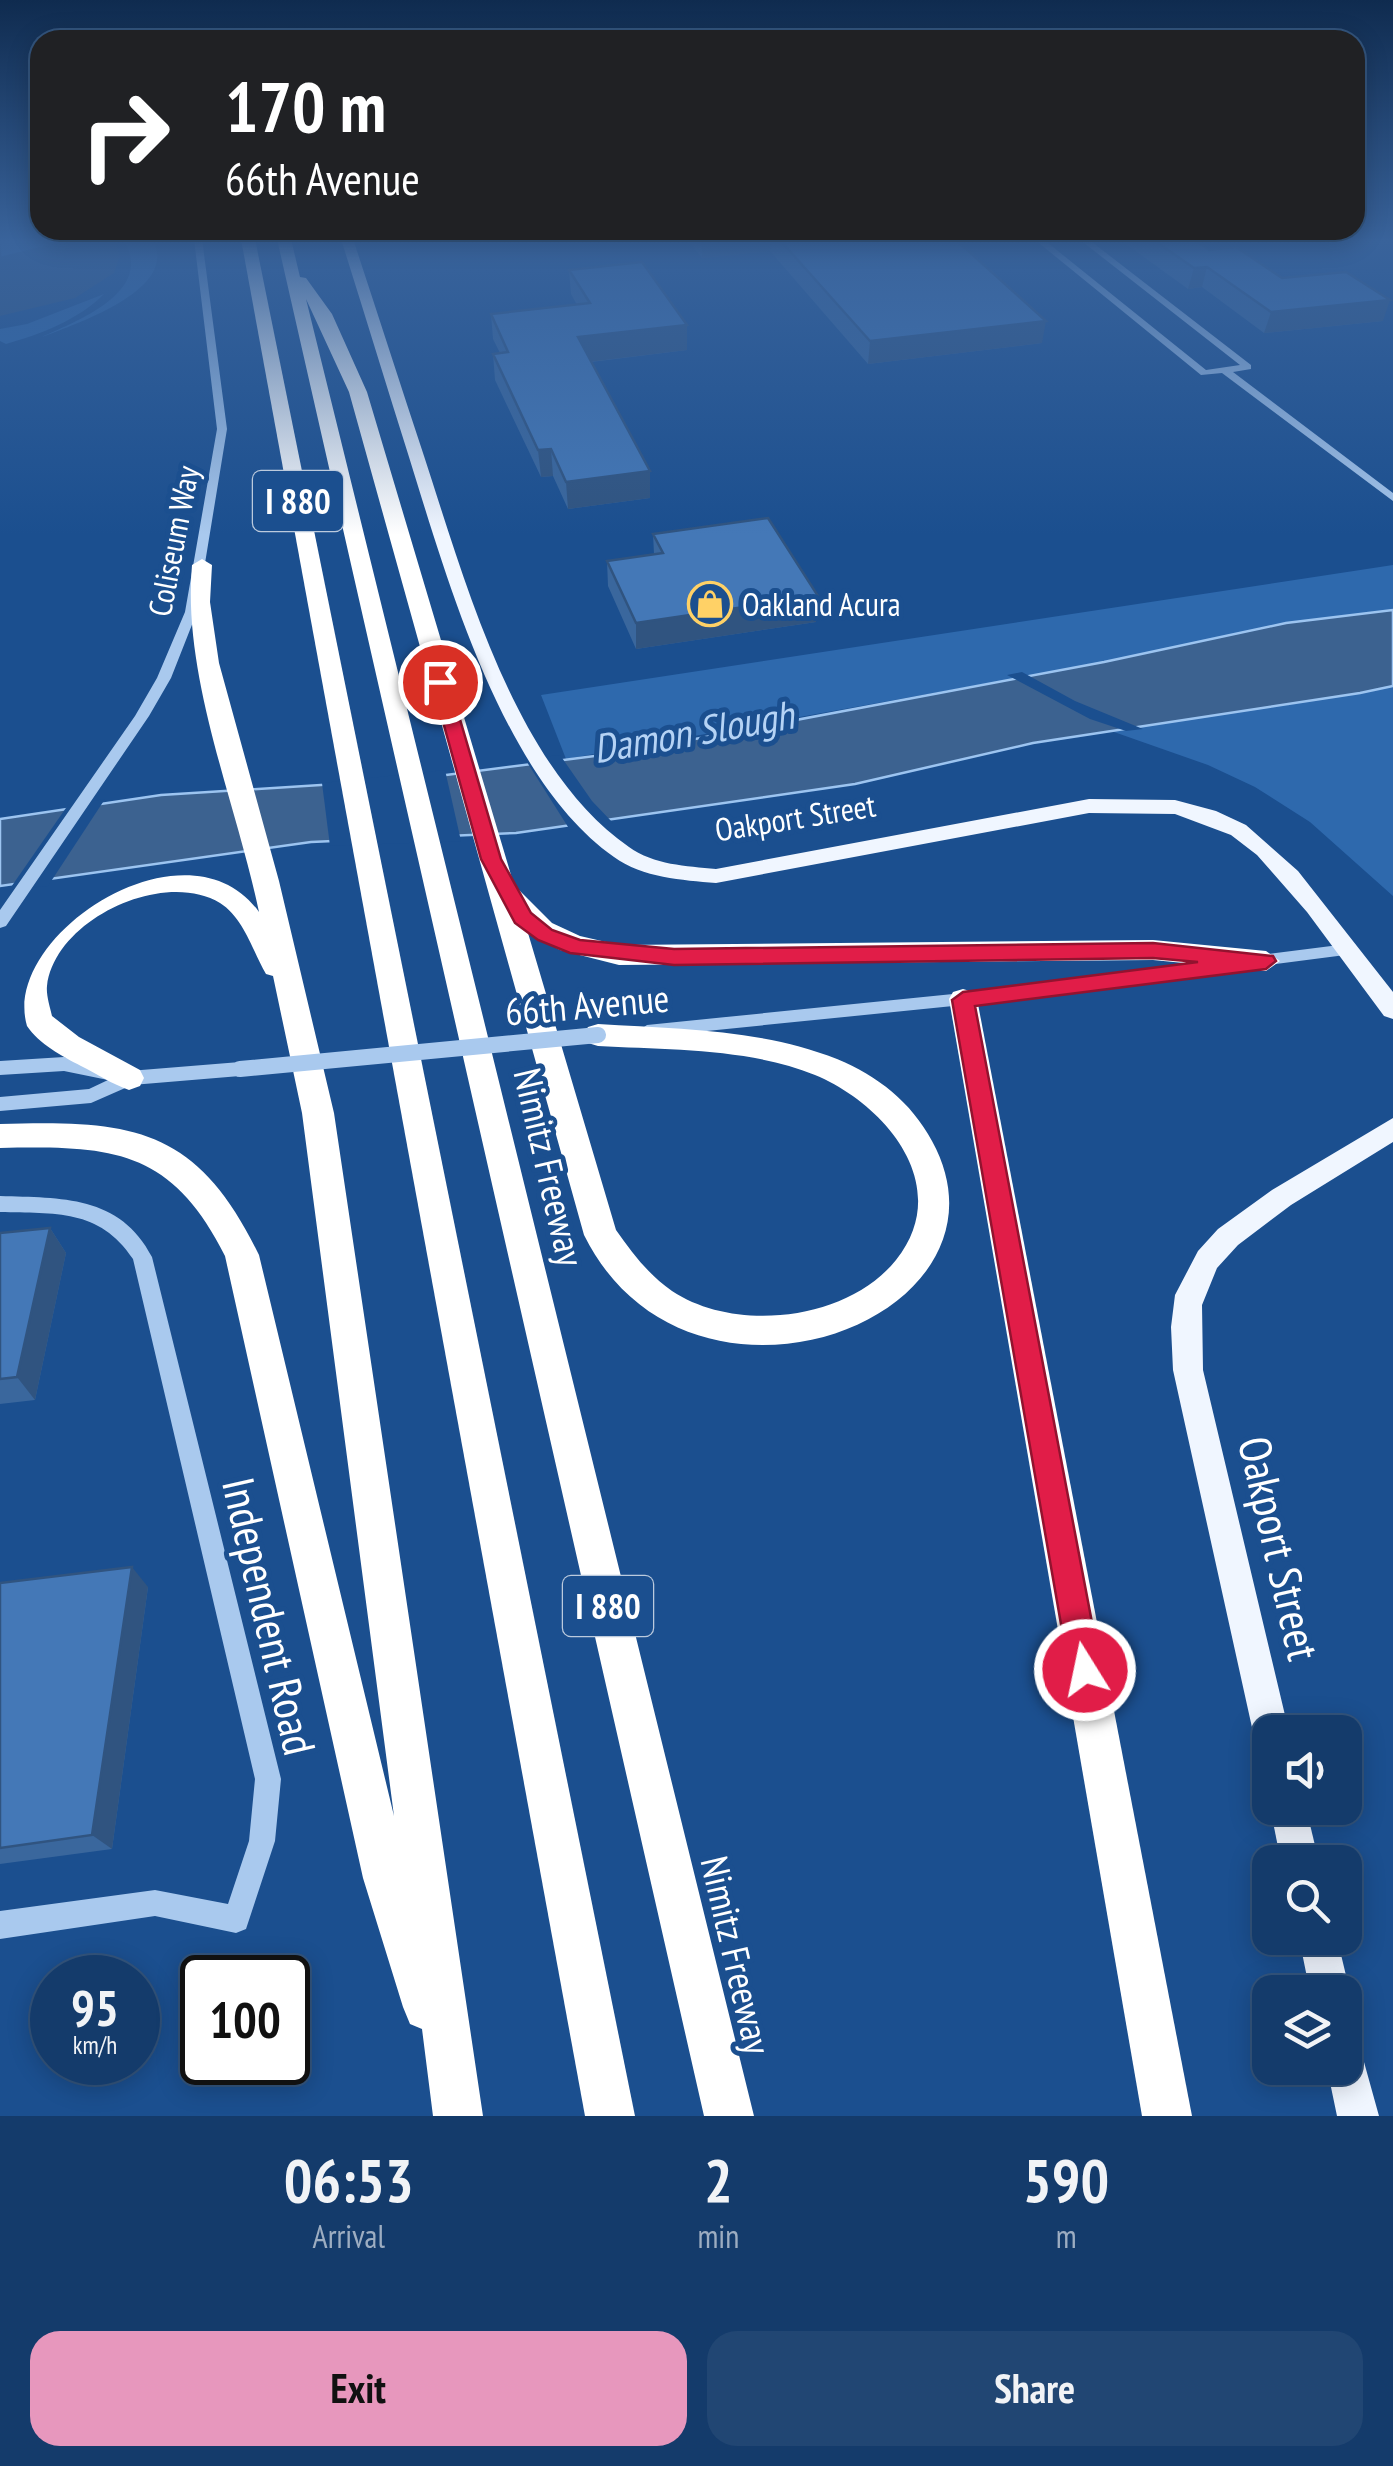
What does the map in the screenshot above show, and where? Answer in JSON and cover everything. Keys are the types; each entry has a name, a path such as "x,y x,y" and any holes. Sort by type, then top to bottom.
{"highway":[{"name":"I 880","path":"267,338 610,2116"},
{"name":"Nimitz Freeway","path":"307,338 729,2116"},
{"path":"334,338 358,392 601,1235 632,1279 686,1316 742,1330 804,1329 857,1312 908,1272 928,1228 932,1181 917,1138 900,1114 869,1088 824,1066 738,1044 598,1035"},
{"path":"202,565 200,602 208,663 266,881 318,1112 456,2103"},
{"path":"491,859 523,918 545,935 578,948 619,955 1153,950 1266,961"},
{"path":"129,1078 48,1030 36,1018 26,993 26,966 40,941 63,919 94,900 164,882 200,886 228,896 246,913 294,1000"},
{"path":"963,1000 1167,2116"},
{"path":"0,1136 90,1136 142,1147 184,1167 209,1191 228,1222 242,1255 386,1878 456,2103"}],"main road":[{"name":"Oakport Street","path":"379,338 464,602 536,750 566,799 599,836 646,865 716,876 1089,806 1130,802 1169,805 1242,830 1272,852 1393,1010"},
{"name":"Oakport Street","path":"1267,1715 1188,1370 1185,1330 1192,1288 1210,1254 1238,1229 1393,1128"},
{"path":"1351,2085 1358,2116"}],"street":[{"name":"Coliseum Way","path":"0,922 164,678 191,612 222,429 213,338"},
{"path":"1160,338 1204,373 1248,366 1211,338"},
{"path":"1224,370 1393,498"},
{"name":"66th Avenue","path":"0,1068 64,1064 129,1078 240,1069 963,1000 1347,950"},
{"name":"66th Avenue","path":"0,1104 92,1096 129,1078"},
{"name":"Independent Road","path":"0,1204 74,1208 105,1216 128,1231 142,1257 268,1780 262,1841 236,1919 155,1903 0,1925"}],"shaded area":[{"path":"0,338 26,338 6,344"},
{"path":"1393,565 1393,896 1310,822 1255,787 1208,765 1077,719 1006,680 566,759 541,695"},
{"path":"1393,610 1393,686 1360,693 1033,743 855,784 516,833 311,842 0,886 0,819 161,795 415,779 626,752 1104,662 1286,623"}],"pier":[{"path":"1022,672 1075,701 1143,729 1126,731 1090,719 1007,675"},
{"path":"560,755 592,801 613,823 570,830 525,759"},
{"path":"445,770 461,841 330,846 322,783"},
{"path":"105,799 48,886 9,890 68,805"}],"building":[{"path":"502,338 578,338 650,471 566,482 551,449 538,450 493,354 508,352"},
{"name":"Oakland Acura","path":"768,518 818,596 636,623 607,561 663,553 653,534"},
{"path":"50,1228 17,1377 0,1379 0,1233"},
{"path":"132,1567 92,1835 0,1848 0,1583"}],"place":[{"name":"Oakland Acura","path":"710,604"}],"route":[{"path":"440,682 491,859 523,918 545,935 578,948 619,955 674,957 1153,950 1266,961 963,1000 1085,1670"}],"water label":[{"name":"Damon Slough","path":"693,731"}]}
